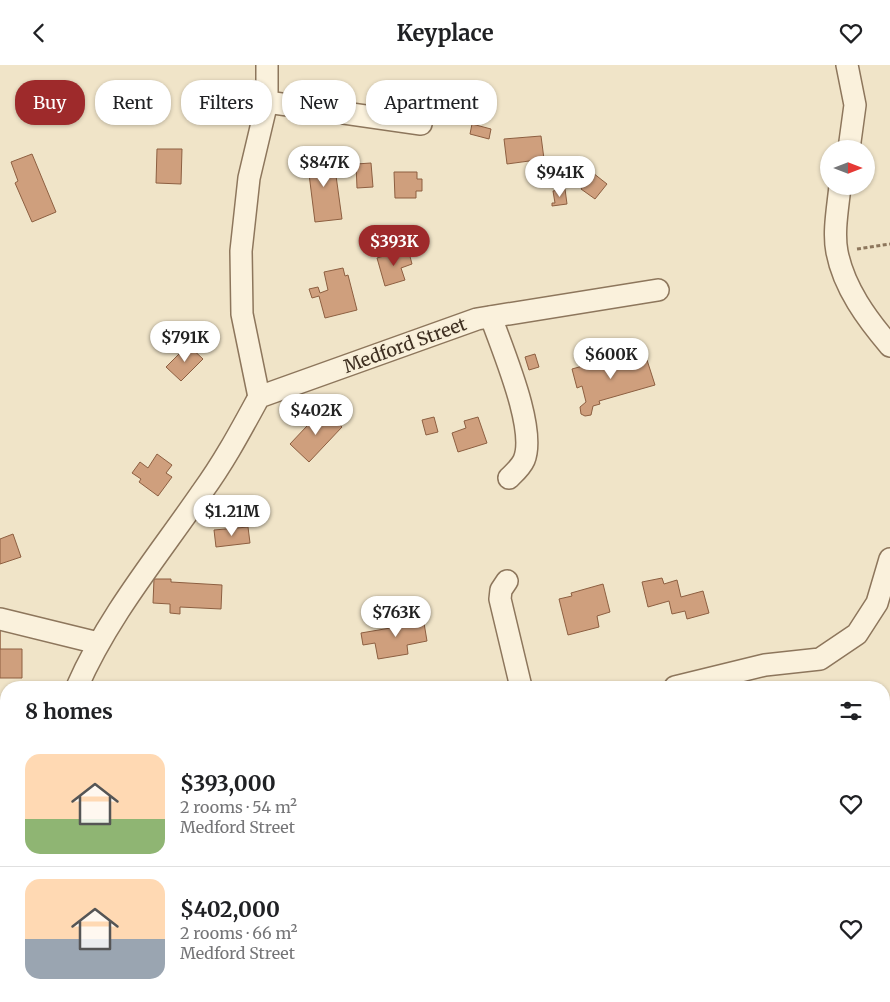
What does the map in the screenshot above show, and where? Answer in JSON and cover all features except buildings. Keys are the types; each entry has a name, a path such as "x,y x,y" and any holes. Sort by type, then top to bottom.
{"street":[{"path":"267,65 267,80"},
{"path":"847,65 855,105 850,140"},
{"path":"272,103 366,116"},
{"path":"80,681 98,643 139,580 217,470 259,397 242,315 241,251 249,178 262,125"},
{"path":"839,195 836,251 846,280 859,306 890,346"},
{"name":"Medford Street","path":"259,397 477,319 658,290"},
{"path":"491,317 522,409 527,432 524,459 509,478"},
{"path":"700,681 765,665 820,659 857,633 877,603 890,559"},
{"path":"507,581 501,590 500,599 520,681"},
{"path":"0,619 98,643"}],"path":[{"path":"836,251 890,244"}]}
